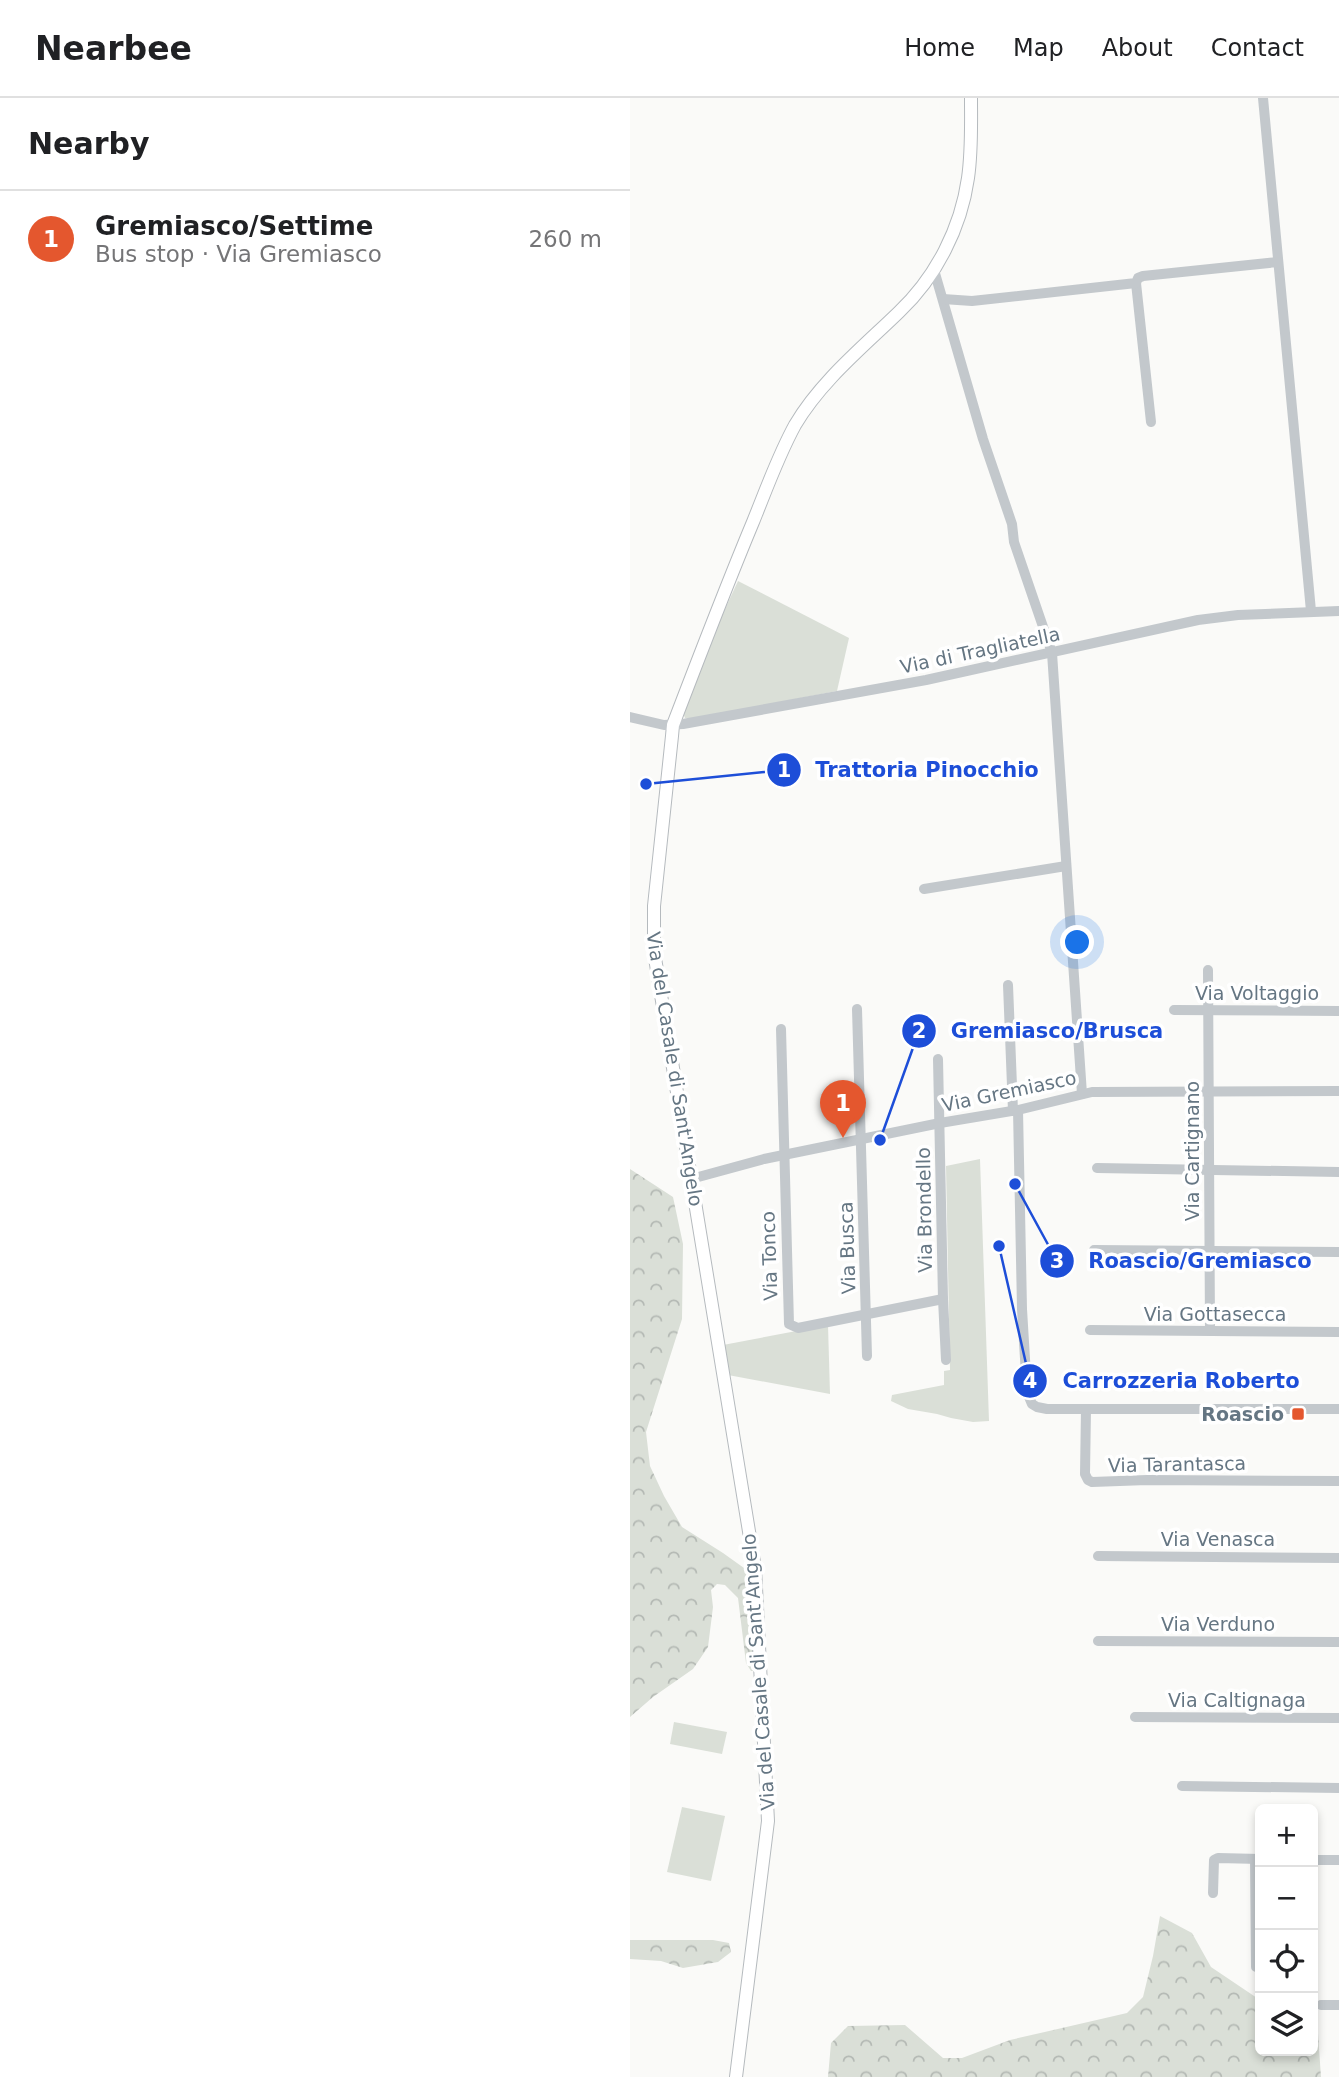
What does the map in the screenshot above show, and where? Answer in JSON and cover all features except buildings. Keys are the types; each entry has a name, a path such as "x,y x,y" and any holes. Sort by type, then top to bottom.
{"main road":[{"name":"Via del Casale di Sant'Angelo","path":"736,2077 765,1843 767,1786 754,1556 662,1008 653,930 673,725 774,470 794,428 818,394 860,349 902,310 934,270 950,240 964,201 970,150 971,98"}],"street":[{"path":"1263,98 1311,611"},
{"path":"1151,422 1136,283 1138,278 1278,262"},
{"path":"934,270 983,439 1012,524 1014,542 1052,653 1082,1094"},
{"path":"943,299 972,301 1136,283"},
{"name":"Via di Tragliatella","path":"630,717 673,725 926,680 1216,617 1339,611"},
{"path":"924,888 1066,866"},
{"name":"Via Cartignano","path":"1208,970 1209,1331"},
{"path":"1008,985 1022,1309 1027,1395 1032,1404 1041,1408 1086,1409 1339,1409"},
{"name":"Via Busca","path":"857,1009 867,1356"},
{"name":"Via Voltaggio","path":"1174,1010 1339,1011"},
{"path":"781,1029 784,1155"},
{"name":"Via Brondello","path":"938,1059 946,1360"},
{"name":"Via Gremiasco","path":"691,1179 784,1155 940,1123 1015,1111 1102,1091 1339,1091"},
{"name":"Via Tonco","path":"784,1155 789,1324 798,1328 943,1299"},
{"path":"1097,1168 1339,1172"},
{"path":"1094,1250 1339,1252"},
{"name":"Via Gottasecca","path":"1090,1330 1339,1332"},
{"name":"Via Tarantasca","path":"1086,1409 1085,1474 1092,1482 1339,1481"},
{"name":"Via Venasca","path":"1098,1556 1339,1558"},
{"name":"Via Verduno","path":"1098,1640 1339,1642"},
{"name":"Via Caltignaga","path":"1135,1717 1339,1718"},
{"path":"1182,1786 1339,1787"},
{"path":"1213,1893 1214,1860 1255,1859"},
{"path":"1318,1860 1339,1860"},
{"path":"1257,1930 1258,1867"},
{"path":"1321,2005 1339,2005"}],"green space":[{"path":"738,581 849,638 837,691 693,719 685,718 683,713 705,652"},
{"path":"980,1159 989,1421 973,1422 908,1409 891,1401 892,1395 944,1385 944,1371 950,1370 946,1166"},
{"path":"630,1169 673,1197 683,1244 682,1319 646,1432 650,1466 682,1527 744,1568 749,1579 751,1596 756,1671 751,1671 746,1663 738,1598 725,1585 717,1584 711,1590 713,1607 708,1647 693,1669 630,1717"},
{"path":"828,1325 830,1394 728,1375 723,1345"},
{"path":"674,1722 727,1732 722,1754 670,1744"},
{"path":"682,1807 725,1816 711,1881 667,1872"},
{"path":"1160,1916 1192,1933 1211,1967 1255,1997 1255,2056 1318,2056 1318,2034 1321,2077 828,2077 831,2043 848,2026 905,2025 943,2058 962,2058 1010,2040 1127,2013 1143,1997"},
{"path":"630,1940 713,1940 729,1943 731,1952 718,1962 683,1968 661,1961 630,1959"}],"place":[{"name":"Trattoria Pinocchio","path":"646,784"},
{"name":"Gremiasco/Settime","path":"843,1138"},
{"name":"Gremiasco/Brusca","path":"880,1140"},
{"name":"Roascio/Gremiasco","path":"1015,1184"},
{"name":"Carrozzeria Roberto","path":"999,1246"},
{"name":"Roascio","path":"1298,1414"}]}
